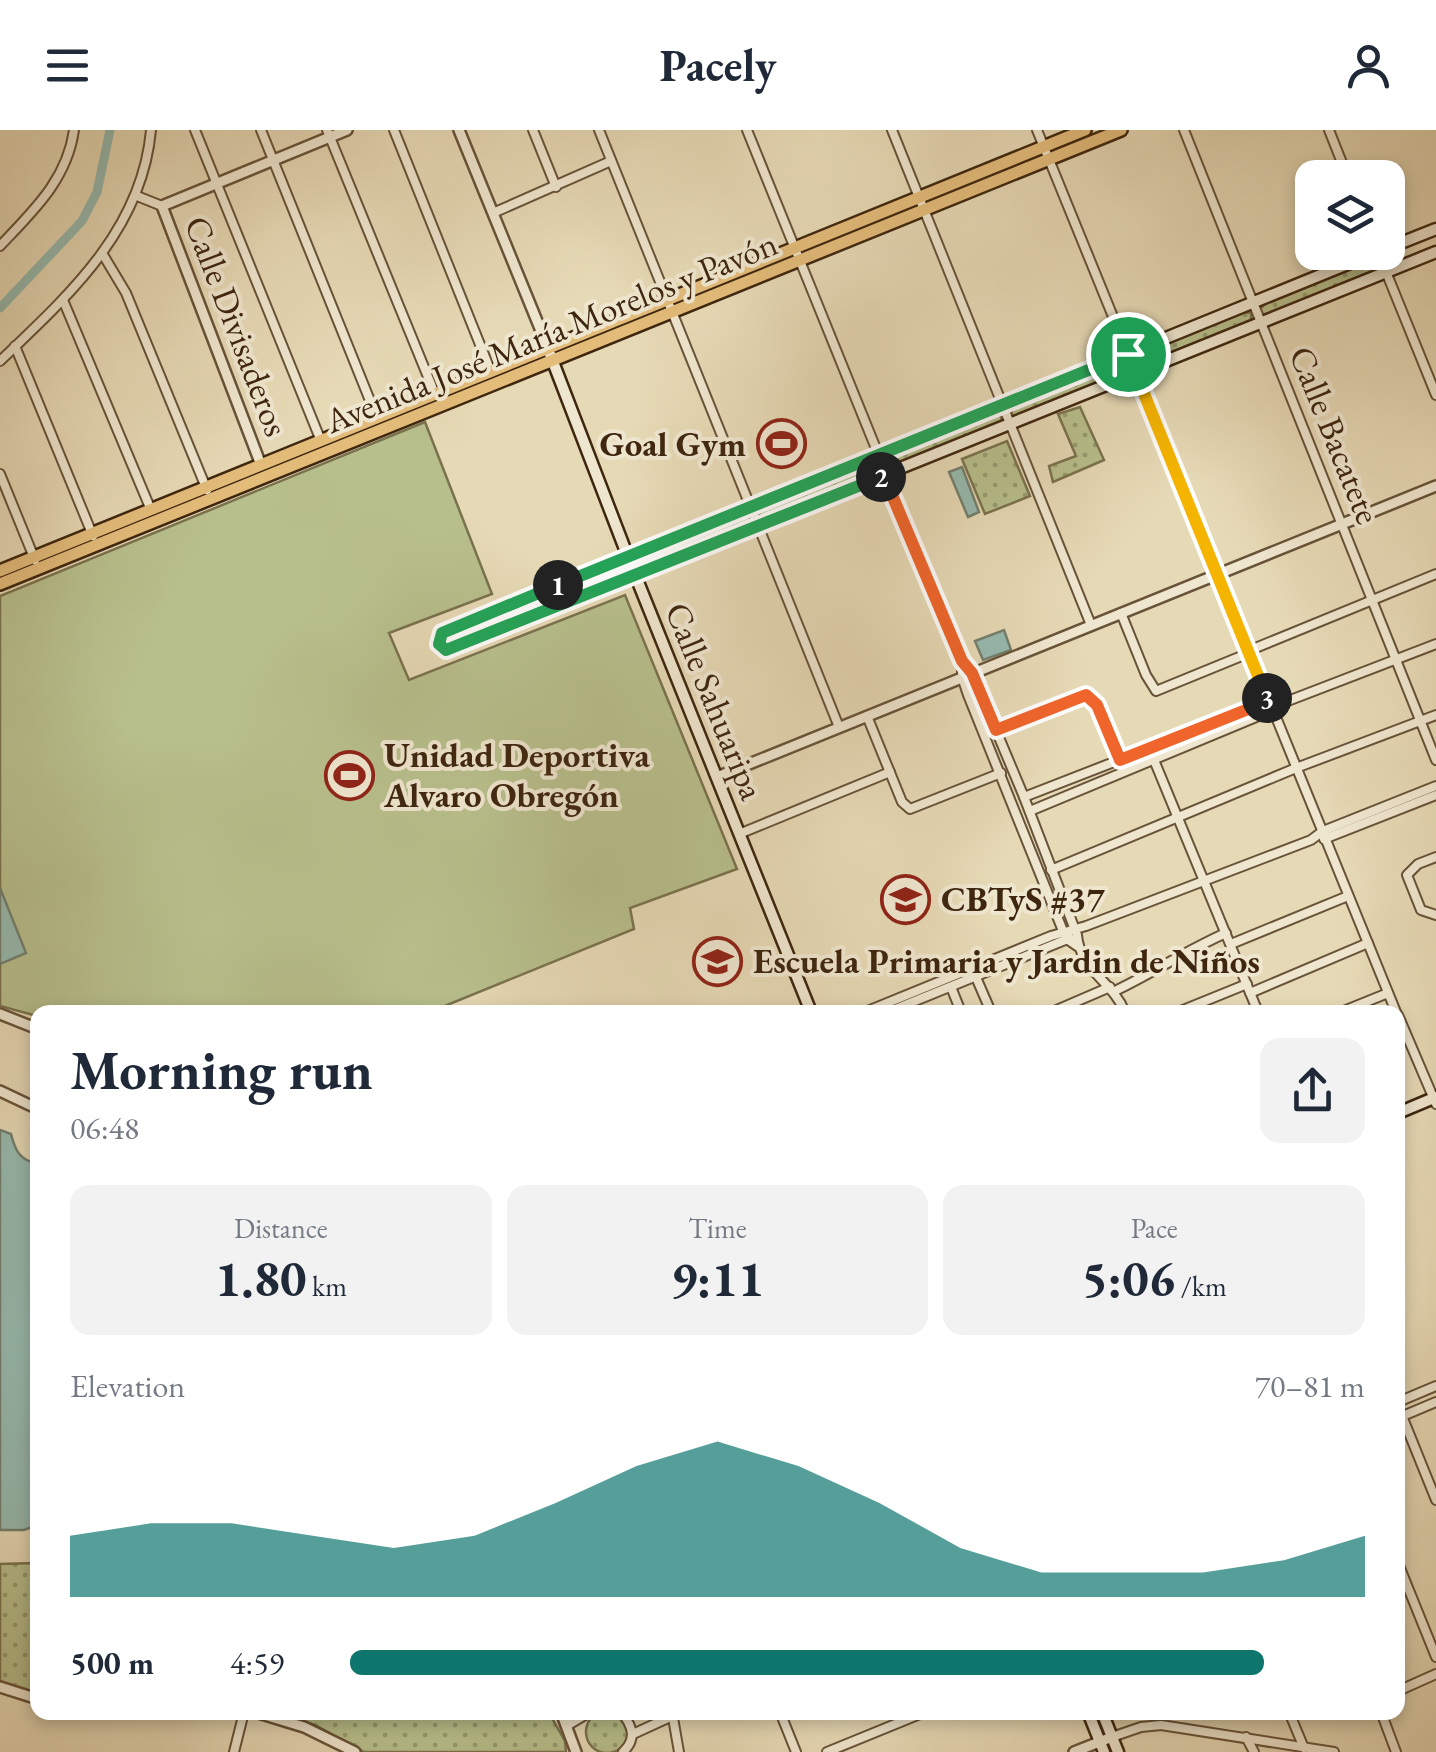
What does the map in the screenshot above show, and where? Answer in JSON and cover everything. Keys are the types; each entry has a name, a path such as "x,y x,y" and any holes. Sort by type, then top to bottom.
{"main road":[{"name":"Avenida José María Morelos y Pavón","path":"1046,153 1084,130"},
{"name":"Avenida José María Morelos y Pavón","path":"95,540 151,510 209,494 261,466 323,447 377,418 438,401 491,372 548,348 670,306 1046,153 1121,130"},
{"path":"1405,241 1436,229"},
{"path":"636,576 1436,252"},
{"path":"628,557 1334,270"},
{"name":"Avenida José María Morelos y Pavón","path":"0,571 36,563 438,401 553,362 670,306"},
{"name":"Calle Sahuaripa","path":"548,348 808,1005"},
{"name":"Avenida José María Morelos y Pavón","path":"0,584 36,563"},
{"path":"1405,1111 1435,1100"},
{"path":"1091,1720 1102,1747"},
{"path":"1105,1720 1118,1752"}],"street":[{"path":"0,246 58,180 74,130"},
{"path":"0,361 63,300 102,253 137,196 151,130"},
{"path":"195,130 323,447"},
{"path":"261,130 377,418"},
{"path":"137,196 162,206 329,134 347,130"},
{"path":"394,130 491,372"},
{"name":"Calle Sahuaripa","path":"459,130 548,348"},
{"path":"533,130 556,186"},
{"path":"599,130 839,727"},
{"path":"747,130 962,661 1001,773 1070,933 1089,968 1113,989 1121,1005"},
{"path":"892,130 1091,624"},
{"path":"1037,130 1268,700 1276,707 1296,768 1393,1005"},
{"name":"Calle Bacatete","path":"1184,130 1436,760"},
{"path":"1329,130 1341,160"},
{"path":"329,134 438,401"},
{"path":"493,213 611,161"},
{"name":"Calle Divisaderos","path":"162,206 261,466"},
{"path":"102,253 120,280 209,494"},
{"path":"1386,272 1436,395"},
{"path":"63,300 151,510"},
{"path":"16,346 95,540"},
{"path":"0,474 36,563"},
{"path":"717,777 1436,486"},
{"path":"628,557 442,633 438,642 446,650 636,576"},
{"path":"1121,613 1150,685 1156,690 1436,574"},
{"path":"1030,810 1436,644"},
{"path":"967,675 996,730 1030,810 1070,933"},
{"path":"986,734 1086,695 1097,705 1120,760"},
{"path":"1024,797 1268,700"},
{"path":"1051,870 1296,768 1436,715"},
{"path":"867,716 902,802 910,810 1001,773"},
{"path":"1154,760 1255,1005"},
{"path":"740,834 890,772"},
{"path":"1324,835 1436,786"},
{"path":"885,1005 1310,840 1436,796"},
{"path":"1436,857 1409,871 1408,877 1421,910 1436,915"},
{"path":"1230,944 1348,896"},
{"path":"1071,1005 1151,974 1178,954 1226,933"},
{"path":"1199,1005 1368,943"},
{"path":"974,972 988,1005"},
{"path":"902,1005 949,982"},
{"path":"949,982 959,1005"},
{"path":"1358,1005 1388,993"},
{"path":"0,1014 30,1026"},
{"path":"1405,1032 1435,1100"},
{"path":"1405,1045 1410,1043"},
{"path":"0,1091 30,1105"},
{"path":"1405,1401 1436,1386"},
{"path":"1405,1415 1436,1402"},
{"path":"1405,1429 1436,1500"},
{"path":"1405,1580 1436,1657"},
{"path":"1405,1687 1436,1674"},
{"path":"0,1687 30,1697"},
{"path":"234,1752 242,1720"},
{"path":"281,1720 356,1752"},
{"path":"565,1720 576,1752"},
{"path":"568,1725 576,1720"},
{"path":"623,1752 633,1734 625,1720"},
{"path":"633,1734 662,1720"},
{"path":"676,1720 679,1752"},
{"path":"783,1720 796,1752"},
{"path":"827,1752 905,1720"},
{"path":"1292,1720 1305,1750"},
{"path":"1384,1720 1396,1752"},
{"path":"1074,1752 1102,1747 1112,1737 1160,1725 1334,1752"},
{"path":"1246,1737 1254,1752"}],"green space":[{"path":"1344,270 1375,270 1263,317 1258,311 1269,300"},
{"path":"1244,312 1251,313 1251,323 1136,366 1137,355 1146,350"},
{"path":"1119,362 1126,364 1126,374 1011,417 1013,406 1021,401"},
{"path":"1080,407 1104,460 1053,482 1049,466 1076,456 1058,414"},
{"path":"989,414 1000,415 1003,422 889,469 884,463 895,453"},
{"name":"Unidad Deportiva Alvaro Obregón","path":"425,422 492,594 389,633 409,680 625,595 737,869 630,908 634,929 447,1005 30,1005 30,1014 0,1006 0,596"},
{"path":"1007,441 1030,496 985,514 962,459"},
{"path":"867,465 875,466 877,473 760,519 761,508 769,503"},
{"path":"742,515 750,516 752,523 638,570 633,564 636,559"},
{"path":"30,1563 30,1691 0,1681 0,1564"},
{"path":"299,1720 553,1720 565,1741 566,1752 364,1752"},
{"path":"590,1720 624,1720 626,1740 615,1751 599,1751 588,1740"}],"water":[{"path":"962,467 979,512 968,517 949,472"},
{"path":"1004,630 1011,650 983,660 975,641"},
{"path":"0,888 26,953 0,964"},
{"path":"0,1130 11,1134 17,1150 30,1161 30,1528 0,1530"}],"waterway":[{"path":"0,308 82,221 97,192 110,130"}],"place":[{"name":"Goal Gym","path":"781,444"},
{"name":"Unidad Deportiva Alvaro Obregón","path":"349,775"},
{"name":"CBTyS #37","path":"906,899"},
{"name":"Escuela Primaria y Jardin de Niños","path":"718,961"}],"route":[{"path":"1128,354 1268,700 1251,708 1120,760 1097,705 1086,695 996,730 972,673 962,661 884,476 446,650 439,644 442,633 462,624 1128,354"}]}
